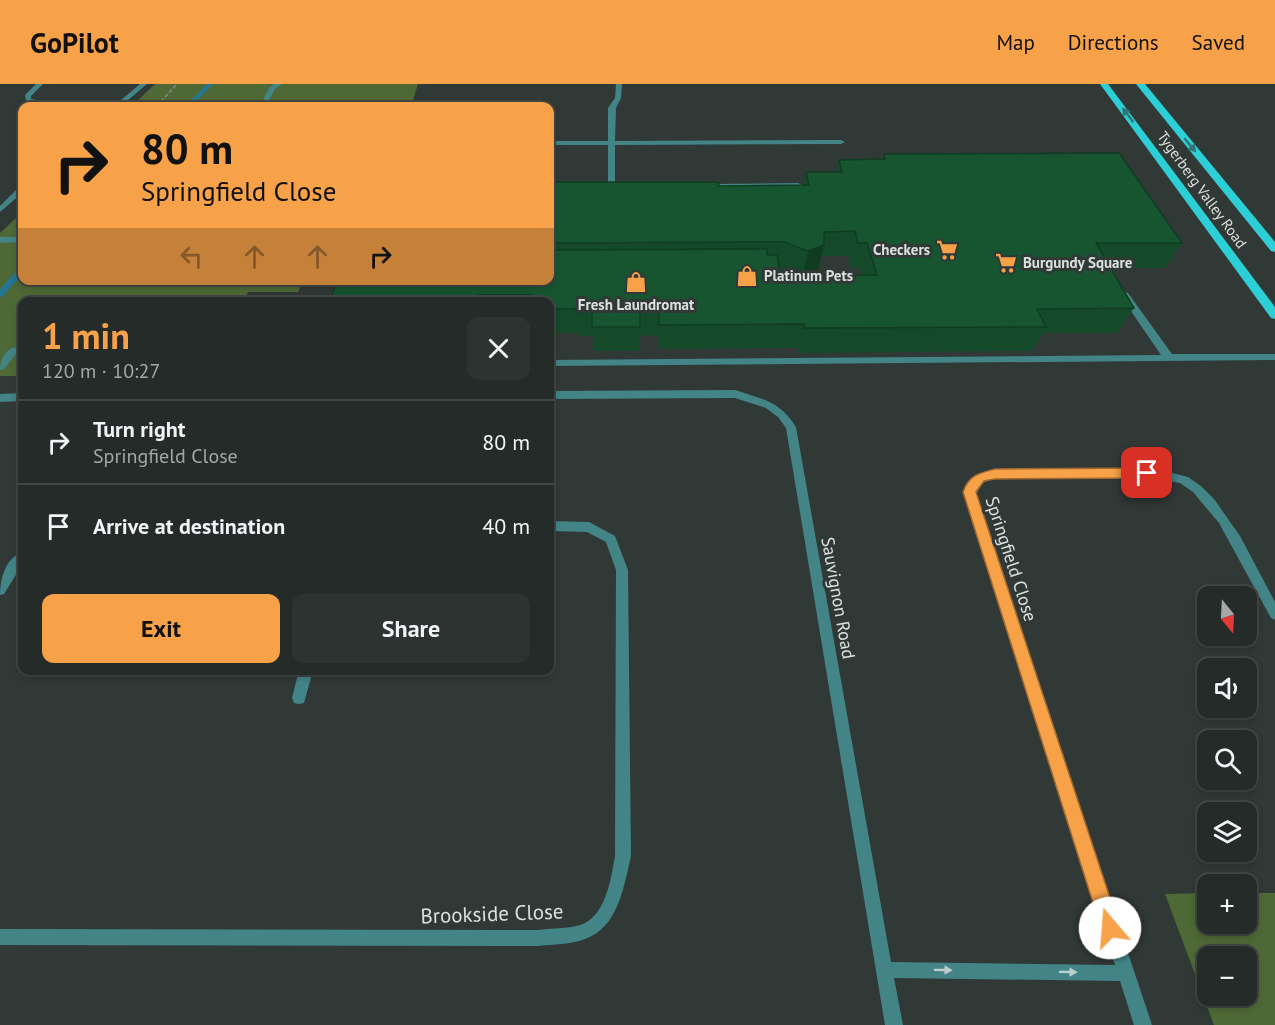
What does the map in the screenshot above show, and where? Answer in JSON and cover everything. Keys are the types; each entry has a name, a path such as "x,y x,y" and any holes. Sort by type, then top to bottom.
{"main road":[{"name":"Tygerberg Valley Road","path":"1104,84 1275,315"},
{"name":"Tygerberg Valley Road","path":"1140,84 1275,249"}],"street":[{"path":"34,102 28,100 28,95 39,84"},
{"path":"122,102 144,84"},
{"path":"265,102 272,88 279,84"},
{"path":"611,187 612,108 618,98 619,84"},
{"path":"554,143 841,142"},
{"path":"704,186 798,185"},
{"path":"601,187 622,187"},
{"path":"0,210 18,193"},
{"path":"0,240 18,240"},
{"path":"1117,284 1169,358"},
{"path":"0,367 14,350"},
{"path":"554,363 1275,357"},
{"name":"Sauvignon Road","path":"554,395 735,394 770,405 782,414 791,427 894,1025"},
{"path":"0,398 18,398"},
{"name":"Springfield Close","path":"1143,1025 973,506 970,492 972,485 980,477 995,474 1147,473 1185,480 1216,507 1275,614"},
{"name":"Brookside Close","path":"0,937 538,938 588,930 607,912 617,886 623,856 622,570 611,539 589,527 554,526"},
{"path":"0,590 18,561"},
{"path":"299,698 305,675"},
{"path":"885,970 1125,973"}],"path":[{"path":"161,102 177,84"}],"green space":[{"path":"155,84 418,84 412,102 136,102"},
{"path":"18,216 18,285 301,285 298,292 248,292 246,297 18,297 18,376 0,376 0,233"},
{"path":"1197,893 1197,934 1257,934 1257,893 1275,893 1275,1025 1214,1025 1207,1006 1257,1006 1257,946 1197,946 1197,980 1165,894"}],"building":[{"name":"Burgundy Square","path":"1119,153 1182,243 1096,243 1134,308 1037,309 1046,327 804,328 804,324 659,325 659,311 640,311 640,327 592,327 592,312 554,309 554,297 479,295 479,297 332,297 335,285 554,285 554,250 767,249 767,255 777,255 781,276 877,275 867,243 858,243 855,231 824,232 824,245 808,251 784,242 554,243 554,182 718,182 719,186 809,185 806,172 842,172 839,160 885,159 884,154"}],"waterway":[{"path":"192,102 210,84"},
{"path":"0,294 18,274"}],"place":[{"name":"Checkers","path":"947,250"},
{"name":"Burgundy Square","path":"1006,263"},
{"name":"Platinum Pets","path":"747,276"},
{"name":"Fresh Laundromat","path":"636,282"}],"route":[{"path":"1110,928 970,492 972,485 980,477 995,474 1147,473"}]}
